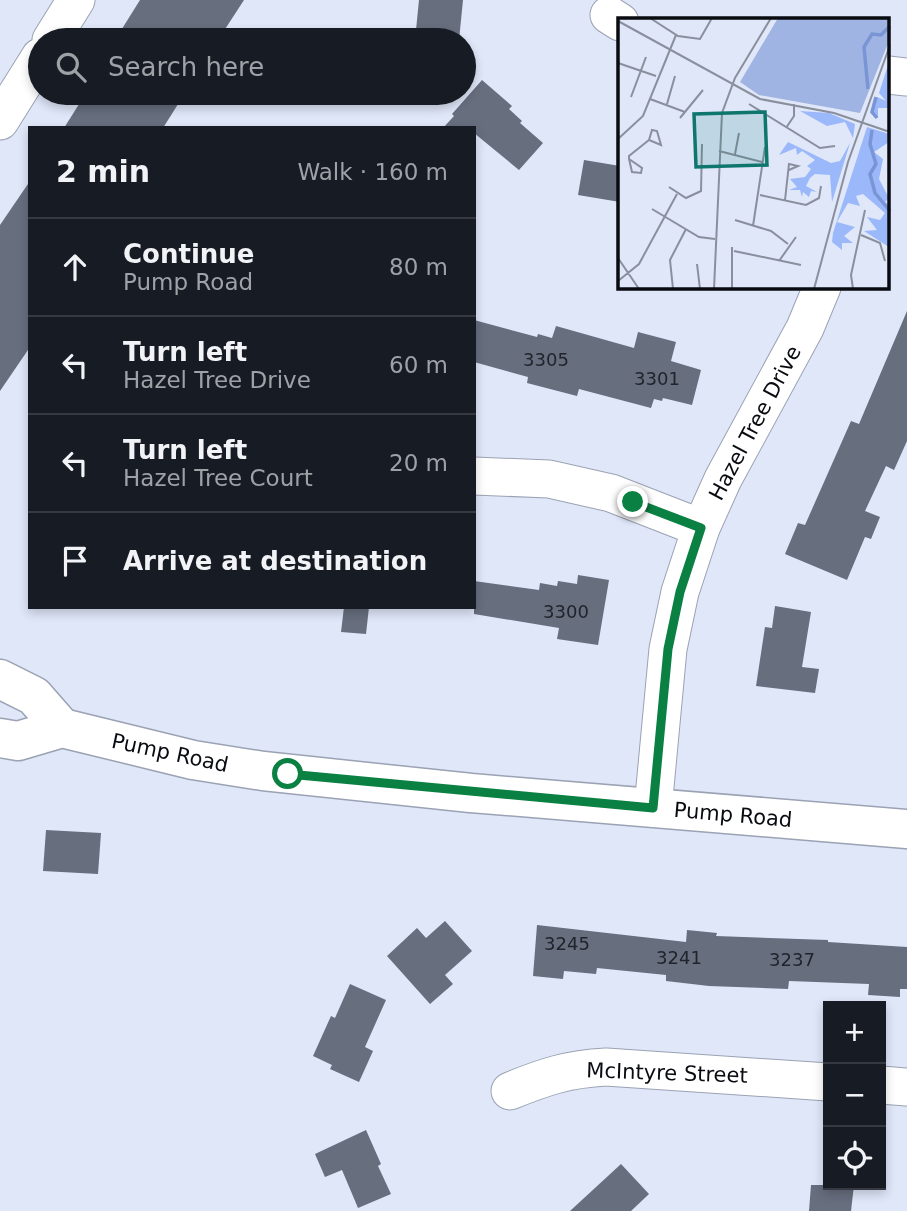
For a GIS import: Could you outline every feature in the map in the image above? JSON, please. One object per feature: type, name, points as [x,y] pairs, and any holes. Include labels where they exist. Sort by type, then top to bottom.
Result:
[{"type":"main road","points":[[0,680],[34,696],[62,728],[18,741],[0,738]]},
{"type":"main road","name":"Pump Road","points":[[62,728],[193,760],[264,771],[457,791],[907,829]]},
{"type":"street","points":[[58,28],[76,0]]},
{"type":"street","points":[[0,121],[28,76]]},
{"type":"street","name":"Hazel Tree Drive","points":[[653,808],[668,649],[680,592],[701,528],[723,480],[805,328],[821,289]]},
{"type":"street","points":[[476,475],[550,479],[611,493],[701,528]]},
{"type":"street","name":"McIntyre Street","points":[[510,1091],[551,1074],[606,1066],[823,1082]]},
{"type":"street","points":[[886,1085],[907,1087]]},
{"type":"building","points":[[140,0],[244,0],[226,28],[122,28]]},
{"type":"building","points":[[419,0],[463,0],[460,28],[416,28]]},
{"type":"building","points":[[482,80],[512,106],[509,109],[522,121],[520,123],[543,143],[519,170],[476,135],[476,126],[445,126],[460,105],[476,105],[476,87]]},
{"type":"building","points":[[78,105],[177,105],[164,126],[65,126]]},
{"type":"building","points":[[584,160],[618,166],[618,202],[578,195]]},
{"type":"building","points":[[28,184],[28,350],[0,391],[0,225]]},
{"type":"building","points":[[907,311],[907,441],[894,470],[886,466],[865,511],[880,517],[871,539],[865,537],[847,580],[785,554],[798,523],[805,525],[851,421],[859,424]]},
{"type":"building","points":[[476,321],[537,337],[538,334],[552,338],[556,326],[634,348],[638,332],[676,342],[671,361],[701,370],[692,405],[663,398],[662,401],[654,399],[651,408],[579,389],[577,396],[527,383],[528,377],[476,363]]},
{"type":"building","points":[[578,575],[609,580],[598,645],[557,639],[559,628],[474,614],[476,581],[539,590],[540,583],[557,586],[558,581],[577,584]]},
{"type":"building","points":[[775,606],[811,612],[802,667],[819,669],[815,693],[756,686],[765,627],[772,628]]},
{"type":"building","points":[[344,609],[369,609],[366,634],[341,632]]},
{"type":"building","points":[[46,830],[101,833],[98,874],[43,871]]},
{"type":"building","points":[[445,921],[472,951],[445,975],[453,984],[430,1004],[387,956],[417,928],[426,938]]},
{"type":"building","points":[[537,925],[686,942],[687,930],[717,933],[716,936],[828,940],[907,947],[907,989],[900,989],[900,997],[868,995],[869,984],[789,981],[788,989],[709,986],[666,981],[666,975],[597,968],[596,974],[564,971],[563,979],[533,976]]},
{"type":"building","points":[[350,984],[386,1000],[365,1047],[373,1051],[359,1082],[330,1069],[332,1065],[313,1056],[331,1016],[335,1018]]},
{"type":"building","points":[[366,1130],[391,1194],[358,1208],[342,1170],[325,1177],[315,1154]]},
{"type":"building","points":[[621,1164],[649,1194],[631,1211],[570,1211]]},
{"type":"building","points":[[811,1185],[823,1185],[823,1190],[853,1190],[851,1211],[809,1211]]},
{"type":"route","points":[[288,774],[653,808],[668,649],[680,592],[701,528],[633,502]]}]
